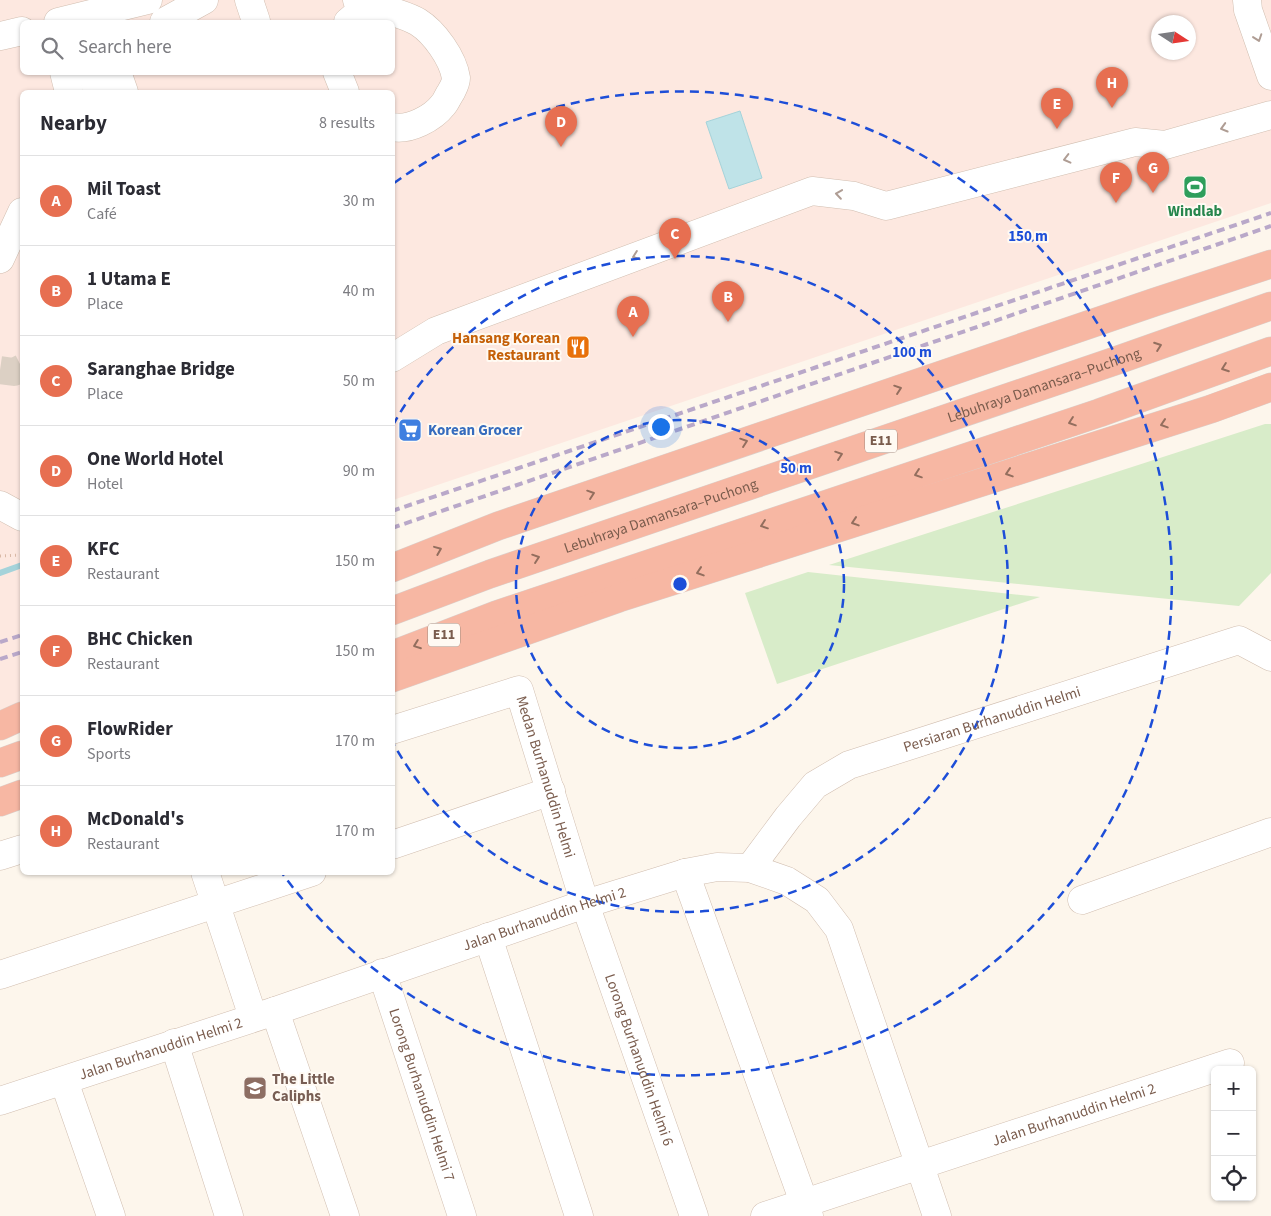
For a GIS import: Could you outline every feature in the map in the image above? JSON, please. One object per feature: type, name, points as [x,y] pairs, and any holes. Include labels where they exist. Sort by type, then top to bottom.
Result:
[{"type":"highway","points":[[395,567],[498,526],[1271,264]]},
{"type":"highway","points":[[1155,302],[1175,304],[1271,275]]},
{"type":"highway","name":"Lebuhraya Damansara–Puchong","points":[[395,610],[490,574],[1271,306]]},
{"type":"highway","name":"E11","points":[[395,654],[496,615],[1099,413],[1271,351]]},
{"type":"highway","points":[[395,677],[619,598],[1211,409],[1271,387]]},
{"type":"highway","points":[[1211,409],[1271,400]]},
{"type":"highway","points":[[0,726],[20,717]]},
{"type":"highway","points":[[0,749],[20,747]]},
{"type":"highway","points":[[0,763],[20,755]]},
{"type":"highway","points":[[0,802],[20,795]]},
{"type":"street","points":[[168,20],[204,0]]},
{"type":"street","points":[[333,20],[338,0]]},
{"type":"street","points":[[350,20],[361,11],[357,0]]},
{"type":"street","points":[[368,0],[371,8],[380,8],[418,22],[442,45],[456,79],[443,105],[428,117],[411,126],[395,128]]},
{"type":"street","points":[[395,137],[416,134],[434,127],[451,111],[463,86],[463,72],[451,45],[427,9],[411,0]]},
{"type":"street","points":[[1247,0],[1248,10],[1271,76]]},
{"type":"street","points":[[75,20],[151,8]]},
{"type":"street","points":[[0,36],[20,31]]},
{"type":"street","points":[[65,75],[68,90]]},
{"type":"street","points":[[92,75],[97,90]]},
{"type":"street","points":[[119,75],[123,90]]},
{"type":"street","points":[[331,75],[335,90]]},
{"type":"street","points":[[339,75],[343,90]]},
{"type":"street","points":[[395,356],[436,331],[812,191],[854,196],[886,206],[1135,142],[1165,146],[1271,115]]},
{"type":"street","points":[[0,259],[20,216]]},
{"type":"street","points":[[0,505],[20,516]]},
{"type":"street","name":"Persiaran Burhanuddin Helmi","points":[[750,868],[788,817],[815,785],[849,765],[1240,640],[1271,657]]},
{"type":"street","name":"Medan Burhanuddin Helmi","points":[[395,729],[519,690],[585,904]]},
{"type":"street","points":[[395,844],[550,791]]},
{"type":"street","points":[[1082,900],[1271,832]]},
{"type":"street","points":[[0,856],[20,850]]},
{"type":"street","name":"Jalan Burhanuddin Helmi 2","points":[[0,1100],[64,1081],[585,904],[685,873],[717,867],[750,868],[787,882],[817,900],[839,928],[936,1216]]},
{"type":"street","points":[[685,873],[807,1210]]},
{"type":"street","points":[[206,875],[216,905],[264,1014],[345,1216]]},
{"type":"street","points":[[0,975],[303,875]]},
{"type":"street","name":"Lorong Burhanuddin Helmi 6","points":[[585,904],[694,1216]]},
{"type":"street","points":[[488,937],[579,1216]]},
{"type":"street","name":"Lorong Burhanuddin Helmi 7","points":[[382,973],[462,1216]]},
{"type":"street","points":[[174,1043],[229,1216]]},
{"type":"street","name":"Jalan Burhanuddin Helmi 2","points":[[919,1164],[1230,1063]]},
{"type":"street","points":[[64,1081],[111,1216]]},
{"type":"street","points":[[766,1216],[807,1210],[919,1164]]},
{"type":"path","points":[[0,556],[20,555]]},
{"type":"shaded area","points":[[0,0],[1271,0],[1271,203],[395,499],[395,90],[20,90],[20,721],[0,728]]},
{"type":"green space","points":[[1265,424],[1271,424],[1271,573],[1239,606],[829,565]]},
{"type":"green space","points":[[808,572],[1040,597],[777,684],[745,593]]},
{"type":"water","points":[[740,111],[762,178],[729,189],[706,122]]},
{"type":"waterway","points":[[0,573],[20,566]]},
{"type":"tunnel","points":[[0,370],[14,372],[20,369]]},
{"type":"railway","points":[[395,510],[1271,213]]},
{"type":"railway","points":[[395,527],[1271,226]]},
{"type":"railway","points":[[0,642],[20,636]]},
{"type":"railway","points":[[0,659],[20,653]]},
{"type":"place","name":"McDonald's","points":[[1112,108]]},
{"type":"place","name":"KFC","points":[[1057,129]]},
{"type":"place","name":"One World Hotel","points":[[561,147]]},
{"type":"place","name":"Windlab","points":[[1195,187]]},
{"type":"place","name":"FlowRider","points":[[1153,193]]},
{"type":"place","name":"BHC Chicken","points":[[1116,203]]},
{"type":"place","name":"Saranghae Bridge","points":[[675,259]]},
{"type":"place","name":"1 Utama E","points":[[728,322]]},
{"type":"place","name":"Mil Toast","points":[[633,337]]},
{"type":"place","name":"Hansang Korean Restaurant","points":[[578,347]]},
{"type":"place","name":"Korean Grocer","points":[[410,430]]},
{"type":"place","name":"The Little Caliphs","points":[[255,1088]]}]
